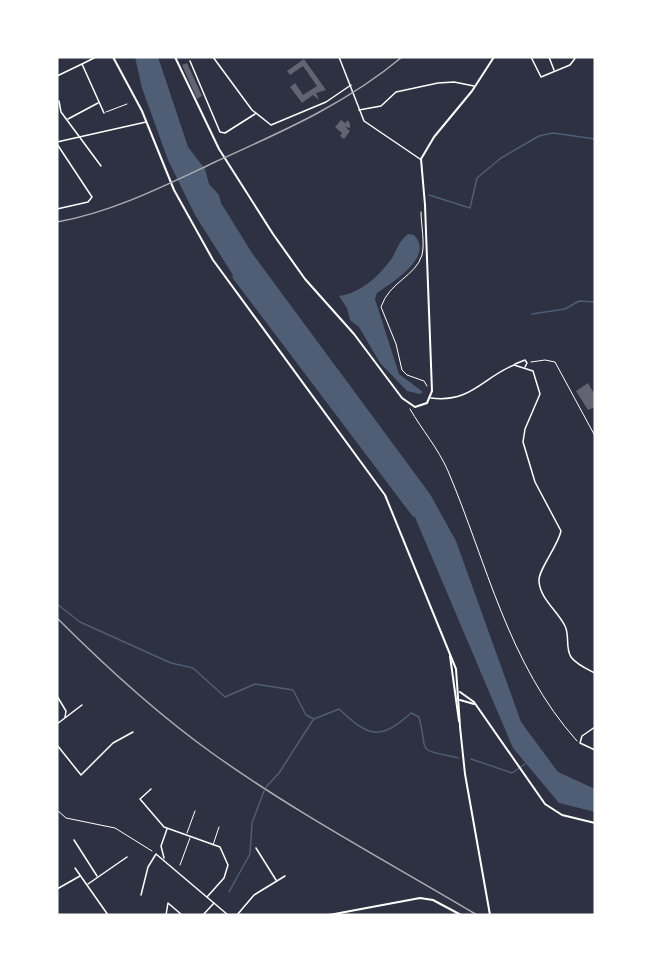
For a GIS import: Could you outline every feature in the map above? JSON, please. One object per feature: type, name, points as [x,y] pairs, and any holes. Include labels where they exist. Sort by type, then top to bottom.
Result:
[{"type":"street","points":[[57,76],[96,57]]},
{"type":"street","points":[[113,57],[147,122],[173,187],[201,239],[227,280],[379,485],[390,506],[456,669],[465,774],[490,915]]},
{"type":"street","points":[[175,57],[219,149],[305,279],[409,404],[422,406],[431,398],[470,393],[498,372],[525,360],[527,363],[524,368]]},
{"type":"street","points":[[213,57],[256,113],[268,124],[275,124],[297,116],[351,85]]},
{"type":"street","points":[[339,57],[359,110],[367,124],[421,159]]},
{"type":"street","points":[[431,398],[425,205],[421,159],[434,137],[475,87],[494,57]]},
{"type":"street","points":[[531,57],[541,76],[570,65],[575,57]]},
{"type":"street","points":[[549,57],[555,71]]},
{"type":"street","points":[[190,61],[220,132],[225,134],[256,113]]},
{"type":"street","points":[[82,64],[104,113]]},
{"type":"street","points":[[359,110],[381,106],[396,92],[438,83],[461,83],[475,87]]},
{"type":"street","points":[[59,102],[61,112],[101,166]]},
{"type":"street","points":[[67,120],[99,103]]},
{"type":"street","points":[[57,209],[88,202],[92,195],[57,143],[79,136],[147,122]]},
{"type":"street","points":[[514,365],[533,371],[540,394],[525,429],[524,442],[528,462],[561,531],[558,543],[541,570],[539,581],[542,593],[565,624],[570,655],[583,667],[595,672]]},
{"type":"street","points":[[450,653],[460,700],[460,726]]},
{"type":"street","points":[[458,693],[467,695],[476,706],[539,798],[553,810],[595,823]]},
{"type":"street","points":[[57,696],[66,711],[65,718]]},
{"type":"street","points":[[460,700],[470,701],[476,706]]},
{"type":"street","points":[[57,724],[81,705]]},
{"type":"street","points":[[595,727],[582,736],[579,743],[595,750]]},
{"type":"street","points":[[57,745],[81,775],[113,743],[133,732]]},
{"type":"street","points":[[151,789],[140,799],[162,826],[220,847],[228,865],[224,878],[207,897]]},
{"type":"street","points":[[164,859],[161,846],[167,828]]},
{"type":"street","points":[[74,840],[98,877]]},
{"type":"street","points":[[256,848],[277,881]]},
{"type":"street","points":[[141,895],[148,867],[156,854],[228,915]]},
{"type":"street","points":[[87,884],[127,857]]},
{"type":"street","points":[[75,867],[108,915]]},
{"type":"street","points":[[57,890],[77,876],[81,876]]},
{"type":"street","points":[[237,915],[255,896],[285,876]]},
{"type":"street","points":[[329,915],[424,898],[461,915]]},
{"type":"street","points":[[166,915],[168,903],[182,915]]},
{"type":"street","points":[[203,915],[214,903]]},
{"type":"lane","points":[[104,113],[126,104]]},
{"type":"lane","points":[[186,835],[195,812]]},
{"type":"lane","points":[[213,845],[219,827]]},
{"type":"lane","points":[[180,865],[190,837]]},
{"type":"path","points":[[421,209],[423,253],[416,267],[386,295],[381,307],[396,344],[402,370],[407,375],[424,381],[432,391]]},
{"type":"path","points":[[527,363],[545,360],[555,362],[595,436]]},
{"type":"path","points":[[409,404],[448,472],[499,612],[522,658],[542,696],[579,743]]},
{"type":"path","points":[[57,810],[66,818],[115,828],[156,854]]},
{"type":"water","points":[[135,57],[158,57],[188,147],[205,169],[209,184],[219,195],[221,203],[252,253],[430,494],[456,541],[521,722],[558,772],[595,789],[595,812],[559,803],[513,748],[414,515],[238,283],[195,215],[168,160],[142,88]]},
{"type":"water","points":[[408,234],[414,235],[419,243],[416,260],[377,293],[375,299],[399,374],[423,392],[420,394],[407,391],[380,363],[359,327],[350,320],[347,308],[339,296],[355,291],[375,277],[392,258],[400,242]]},
{"type":"building","points":[[304,59],[326,90],[316,93],[319,100],[313,95],[302,103],[290,87],[295,83],[303,95],[317,86],[303,66],[290,75],[287,71]]},
{"type":"building","points":[[187,63],[202,96],[197,99],[182,65]]},
{"type":"building","points":[[341,120],[345,123],[348,120],[350,124],[350,128],[345,127],[350,131],[344,139],[340,136],[342,133],[335,127]]},
{"type":"building","points":[[588,383],[595,395],[595,407],[588,410],[576,391]]},
{"type":"waterway","points":[[429,195],[470,208],[477,178],[501,158],[539,136],[553,133],[595,139]]},
{"type":"waterway","points":[[235,277],[414,514]]},
{"type":"waterway","points":[[532,314],[565,309],[579,301],[595,302]]},
{"type":"waterway","points":[[57,604],[80,622],[171,663],[193,668],[225,697],[255,684],[293,690],[306,715],[314,719],[339,709],[358,725],[374,732],[382,732],[390,728],[411,713],[419,717],[424,744],[429,751],[458,758]]},
{"type":"waterway","points":[[266,787],[279,773],[313,720]]},
{"type":"waterway","points":[[471,759],[512,773],[525,764]]},
{"type":"waterway","points":[[229,892],[250,854],[252,823],[264,791]]},
{"type":"railway","points":[[57,222],[98,212],[138,197],[288,128],[336,103],[381,74],[402,57]]},
{"type":"railway","points":[[57,618],[132,689],[212,753],[309,817],[477,915]]}]
